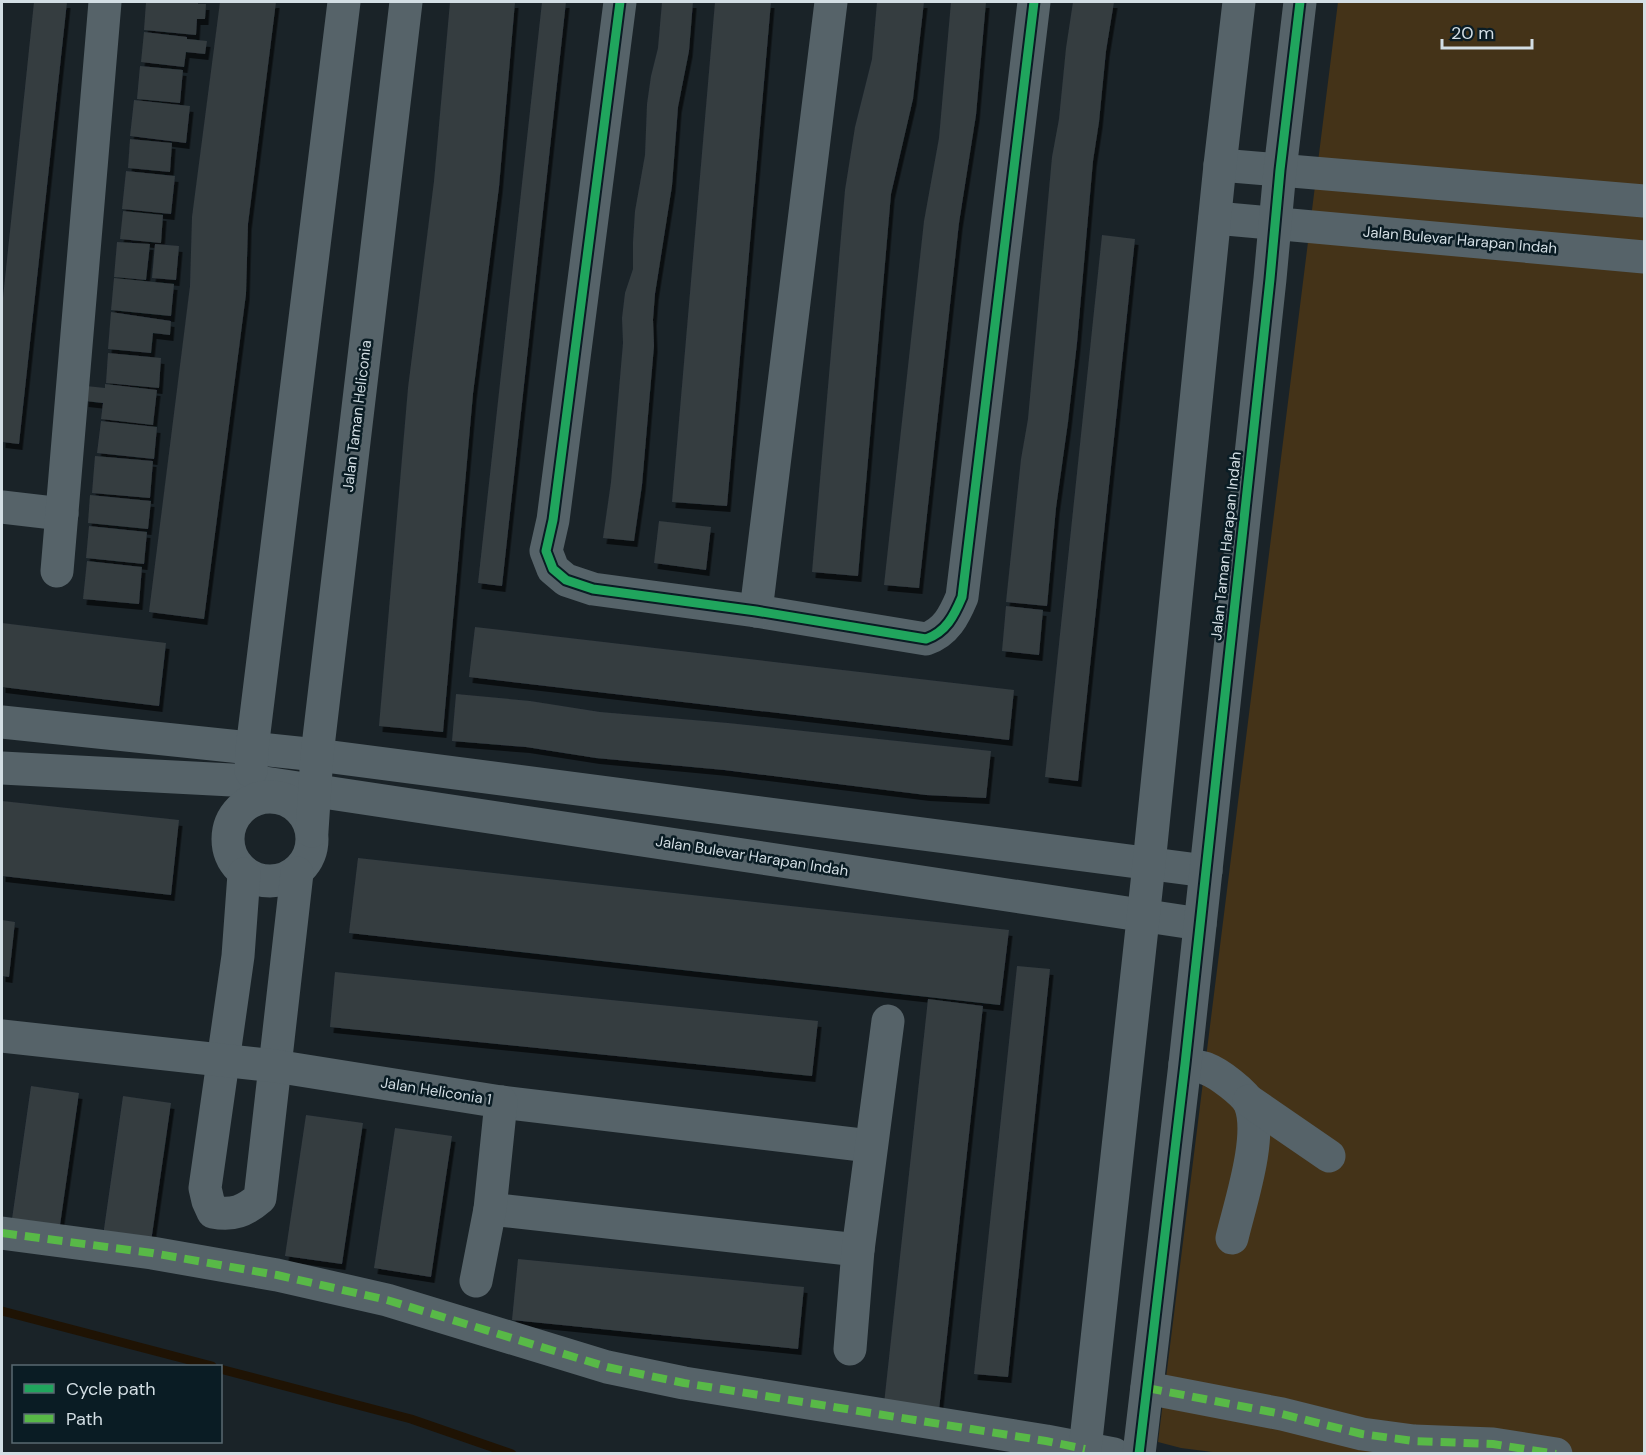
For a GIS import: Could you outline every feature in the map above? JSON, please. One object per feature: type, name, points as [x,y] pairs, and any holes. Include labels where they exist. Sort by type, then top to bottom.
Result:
[{"type":"street","points":[[57,571],[105,2]]},
{"type":"street","points":[[297,873],[284,880],[270,882],[256,880],[244,874],[231,857],[227,837],[250,777],[344,2]]},
{"type":"street","name":"Jalan Taman Heliconia","points":[[297,873],[307,861],[312,847],[317,755],[406,2]]},
{"type":"street","points":[[620,2],[553,520],[546,551],[553,569],[566,580],[593,589],[756,611],[926,639],[937,635],[954,616],[962,597],[1034,2]]},
{"type":"street","points":[[756,611],[831,2]]},
{"type":"street","points":[[2,1233],[152,1253],[277,1275],[387,1300],[608,1367],[684,1383],[1099,1451],[1143,916],[1220,165],[1239,2]]},
{"type":"street","points":[[1280,170],[1300,2]]},
{"type":"street","points":[[1220,165],[1644,201]]},
{"type":"street","name":"Jalan Taman Harapan Indah","points":[[1206,871],[1280,170]]},
{"type":"street","name":"Jalan Bulevar Harapan Indah","points":[[1215,218],[1644,257]]},
{"type":"street","points":[[2,507],[62,514]]},
{"type":"street","points":[[2,722],[250,777],[263,796],[279,797],[295,803],[306,815],[312,831]]},
{"type":"street","points":[[2,768],[250,777],[317,755],[1206,871],[1139,1454]]},
{"type":"street","name":"Jalan Bulevar Harapan Indah","points":[[250,777],[314,790],[1200,924]]},
{"type":"street","points":[[244,874],[238,957],[205,1188],[213,1212],[227,1215],[240,1212],[260,1198],[297,873]]},
{"type":"street","points":[[235,970],[284,976]]},
{"type":"street","points":[[850,1349],[870,1146],[888,1021]]},
{"type":"street","name":"Jalan Heliconia 1","points":[[2,1036],[275,1066],[501,1102],[870,1146]]},
{"type":"street","points":[[1185,1064],[1208,1069],[1231,1084],[1249,1101],[1329,1156]]},
{"type":"street","points":[[1232,1238],[1254,1142],[1254,1122],[1249,1101]]},
{"type":"street","points":[[476,1281],[490,1209],[501,1102]]},
{"type":"street","points":[[490,1209],[858,1250]]},
{"type":"street","points":[[1147,1388],[1282,1414],[1362,1434],[1414,1441],[1493,1444],[1556,1454]]},
{"type":"shaded area","points":[[1338,2],[1644,2],[1644,1453],[1228,1454],[1181,1448],[1158,1442]]},
{"type":"building","points":[[34,2],[67,2],[19,444],[2,442],[2,307]]},
{"type":"building","points":[[146,2],[206,4],[205,19],[197,19],[196,35],[144,30]]},
{"type":"building","points":[[220,2],[276,2],[248,224],[246,294],[204,619],[149,612],[190,286],[192,217]]},
{"type":"building","points":[[450,2],[515,2],[499,187],[473,394],[443,732],[379,726],[408,388],[434,181]]},
{"type":"building","points":[[542,2],[566,2],[502,586],[478,583]]},
{"type":"building","points":[[662,2],[693,2],[689,51],[678,107],[672,186],[655,294],[654,346],[642,485],[634,541],[603,538],[611,482],[623,343],[622,318],[625,293],[633,269],[635,211],[645,155],[647,104],[658,48]]},
{"type":"building","points":[[715,2],[771,2],[727,506],[672,502]]},
{"type":"building","points":[[877,2],[924,2],[913,99],[891,194],[858,576],[812,572],[845,190],[855,127],[872,59]]},
{"type":"building","points":[[951,2],[986,2],[976,115],[959,223],[919,588],[884,585],[924,221],[939,138]]},
{"type":"building","points":[[1073,2],[1114,2],[1093,161],[1077,343],[1056,508],[1047,606],[1006,602],[1021,459],[1028,419],[1052,157],[1059,119]]},
{"type":"building","points":[[144,32],[207,41],[205,54],[186,52],[184,67],[141,62]]},
{"type":"building","points":[[140,66],[183,70],[180,103],[137,99]]},
{"type":"building","points":[[134,100],[190,106],[186,143],[130,136]]},
{"type":"building","points":[[130,139],[172,143],[170,172],[128,168]]},
{"type":"building","points":[[126,171],[175,176],[171,214],[122,209]]},
{"type":"building","points":[[123,211],[163,215],[161,243],[120,239]]},
{"type":"building","points":[[1102,235],[1135,239],[1078,781],[1045,777]]},
{"type":"building","points":[[117,242],[150,244],[146,280],[114,277]]},
{"type":"building","points":[[155,244],[179,246],[176,280],[152,278]]},
{"type":"building","points":[[114,278],[174,284],[171,316],[111,310]]},
{"type":"building","points":[[111,312],[171,321],[170,335],[153,333],[151,353],[108,349]]},
{"type":"building","points":[[108,353],[161,358],[159,388],[106,383]]},
{"type":"building","points":[[105,384],[157,390],[153,425],[101,419],[103,403],[85,401],[86,386],[105,388]]},
{"type":"building","points":[[101,421],[157,427],[154,459],[97,453]]},
{"type":"building","points":[[95,456],[153,461],[150,498],[92,493]]},
{"type":"building","points":[[90,495],[151,501],[148,529],[88,523]]},
{"type":"building","points":[[659,521],[711,527],[706,570],[654,563]]},
{"type":"building","points":[[89,526],[147,532],[144,564],[86,558]]},
{"type":"building","points":[[87,561],[142,567],[139,604],[83,599]]},
{"type":"building","points":[[1006,606],[1043,610],[1039,655],[1002,651]]},
{"type":"building","points":[[2,623],[166,643],[159,706],[2,687]]},
{"type":"building","points":[[475,627],[1014,690],[1009,740],[469,677]]},
{"type":"building","points":[[456,694],[530,701],[600,712],[991,751],[986,798],[926,795],[724,770],[596,758],[526,747],[452,741]]},
{"type":"building","points":[[2,801],[179,820],[171,895],[2,876]]},
{"type":"building","points":[[358,858],[1009,930],[1000,1005],[349,933]]},
{"type":"building","points":[[2,920],[15,922],[9,977],[2,976]]},
{"type":"building","points":[[1017,966],[1050,969],[1008,1377],[974,1374]]},
{"type":"building","points":[[335,972],[818,1021],[812,1076],[330,1027]]},
{"type":"building","points":[[928,999],[983,1006],[939,1410],[884,1404]]},
{"type":"building","points":[[31,1086],[79,1093],[59,1232],[11,1226]]},
{"type":"building","points":[[123,1096],[171,1103],[151,1242],[103,1236]]},
{"type":"building","points":[[306,1115],[363,1123],[342,1264],[285,1256]]},
{"type":"building","points":[[395,1128],[452,1136],[431,1277],[374,1268]]},
{"type":"building","points":[[518,1259],[804,1287],[798,1349],[512,1320]]},
{"type":"waterway","points":[[2,1311],[208,1365]]},
{"type":"waterway","points":[[222,1370],[411,1419],[512,1454]]},
{"type":"marked path","points":[[2,1233],[152,1253],[277,1275],[387,1300],[607,1367],[684,1383],[1085,1449]]},
{"type":"marked path","points":[[1147,1388],[1282,1414],[1362,1434],[1414,1441],[1493,1444],[1556,1454]]},
{"type":"cycle path","points":[[620,2],[553,520],[546,551],[553,569],[566,580],[593,589],[756,611],[926,639],[944,628],[956,611],[962,597],[1034,2]]},
{"type":"cycle path","points":[[1139,1454],[1185,1064],[1300,2]]}]
